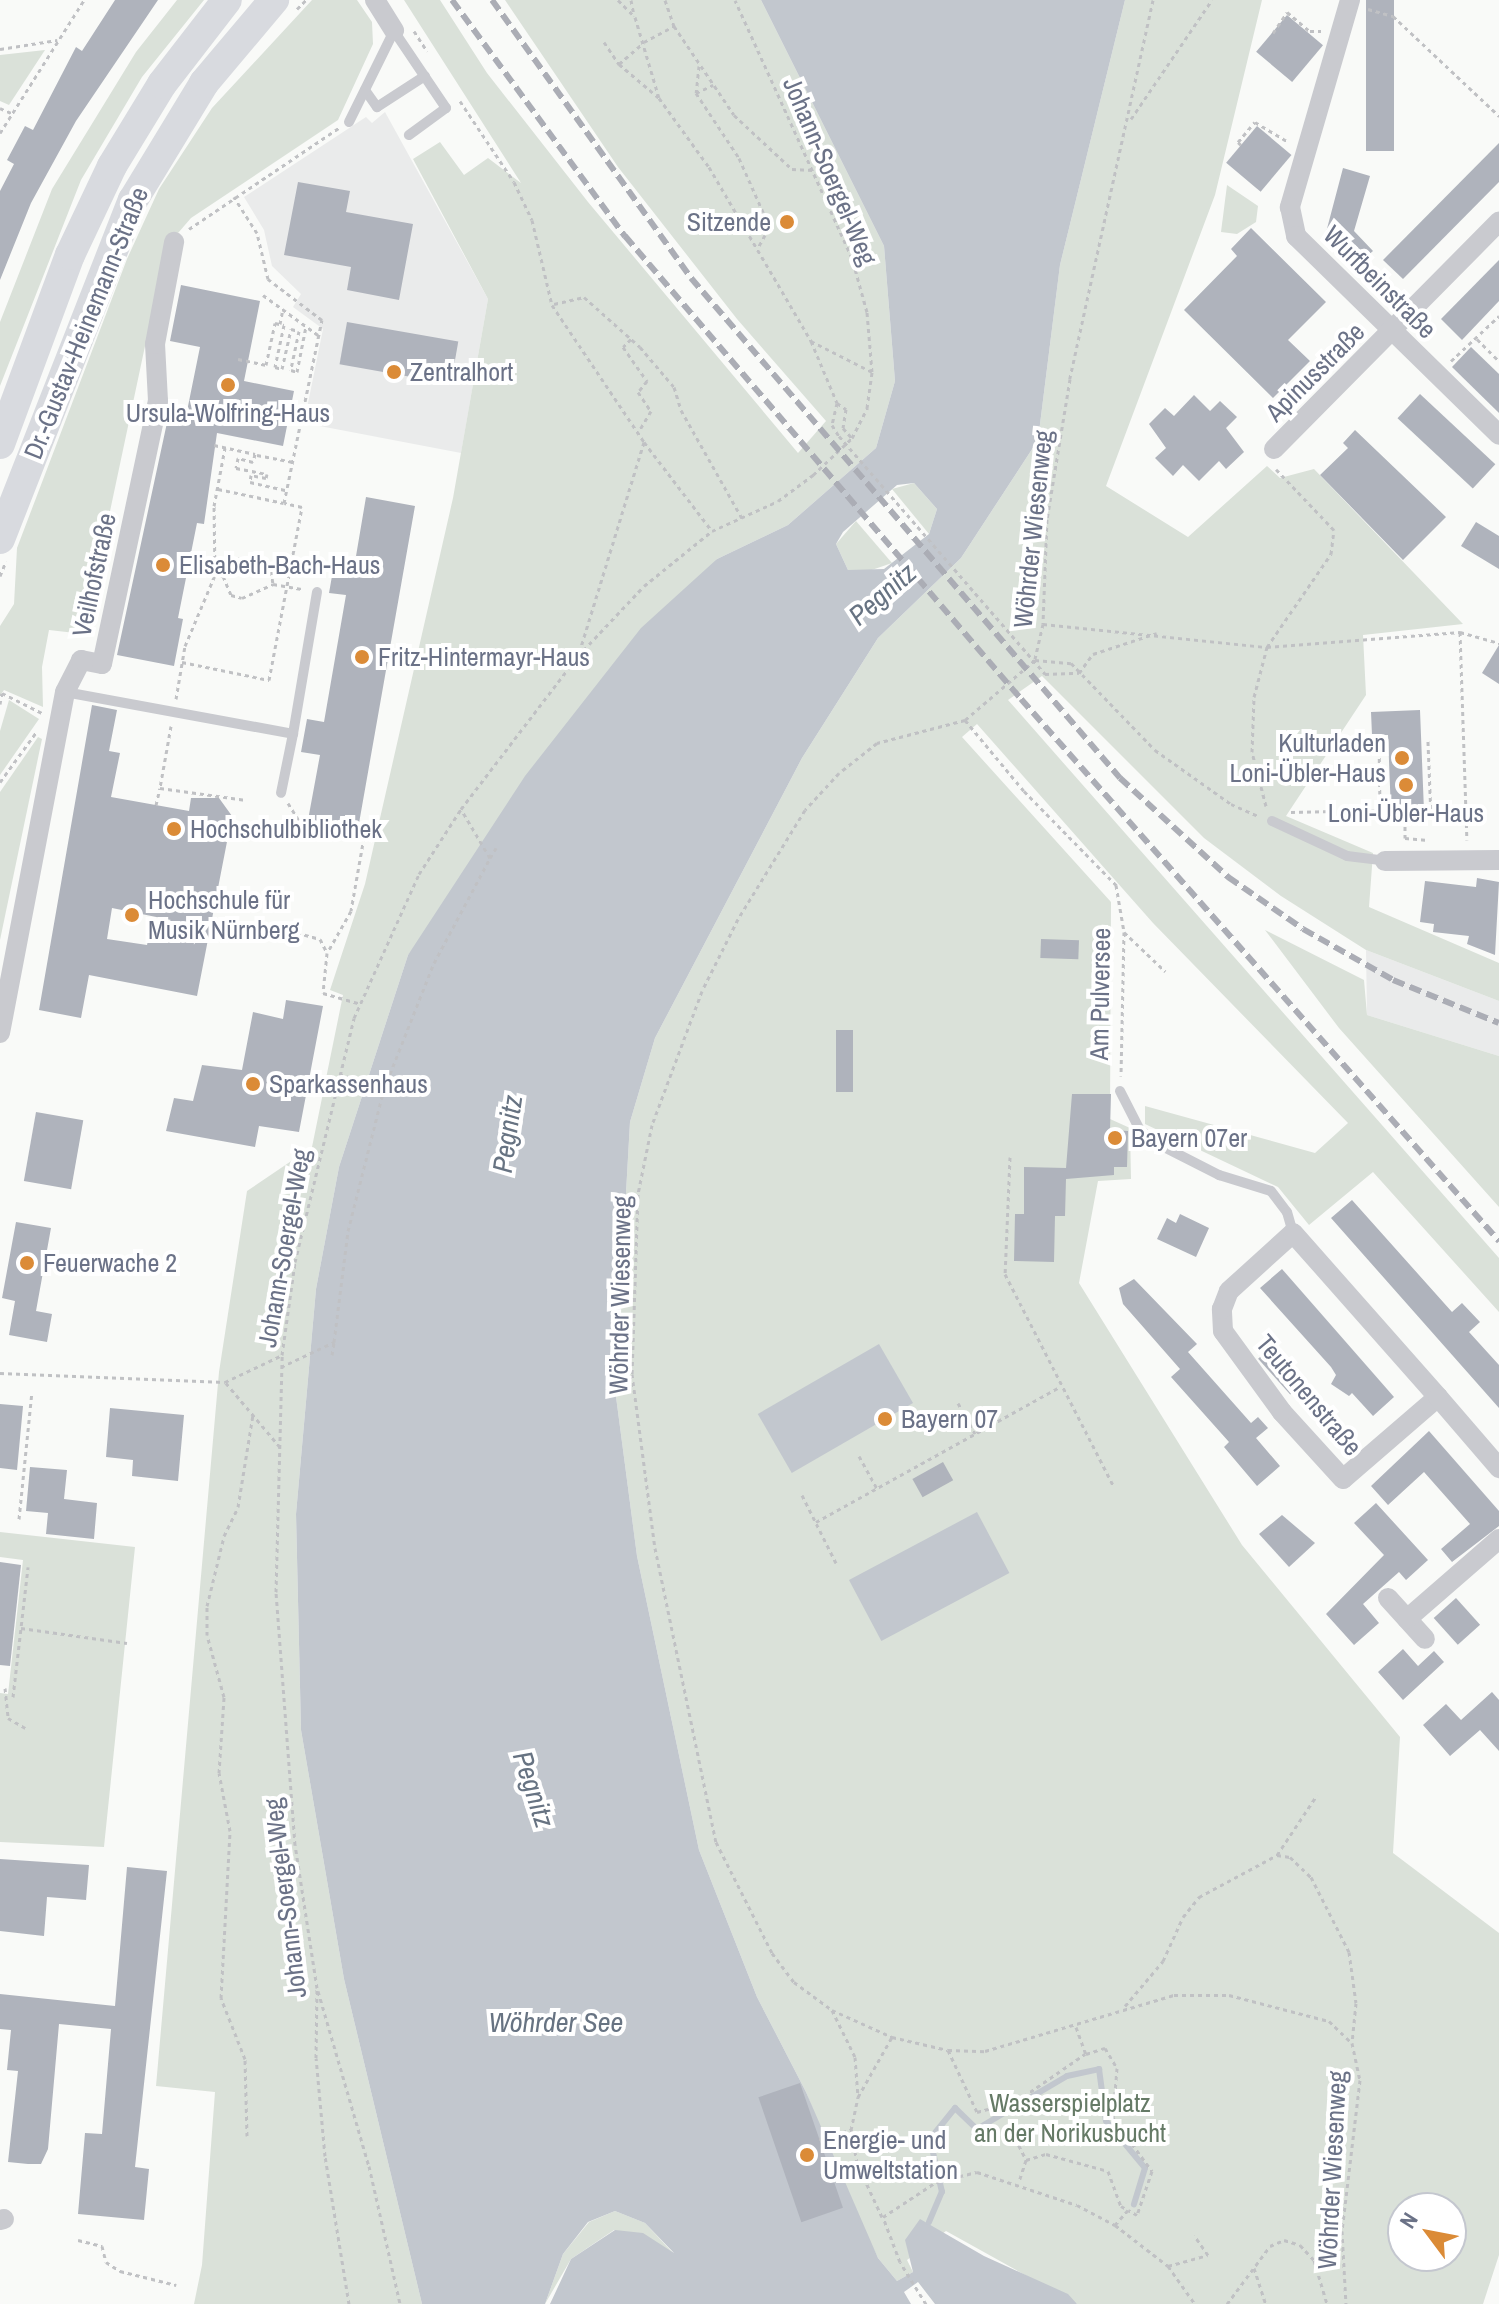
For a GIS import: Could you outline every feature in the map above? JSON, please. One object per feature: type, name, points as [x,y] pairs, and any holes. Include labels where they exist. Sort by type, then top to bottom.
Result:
[{"type":"main road","name":"Dr.-Gustav-Heinemann-Straße","points":[[0,444],[70,255],[112,166],[162,84],[227,0]]},
{"type":"main road","name":"Dr.-Gustav-Heinemann-Straße","points":[[0,539],[96,284],[133,200],[204,83],[274,0]]},
{"type":"street","points":[[375,0],[394,31]]},
{"type":"street","name":"Wurfbeinstraße","points":[[1349,2],[1290,207],[1296,236],[1499,435]]},
{"type":"street","name":"Apinusstraße","points":[[1274,449],[1499,222]]},
{"type":"street","name":"Veilhofstraße","points":[[0,1033],[51,715],[81,660],[102,664],[158,401],[155,344],[174,242]]},
{"type":"street","points":[[1385,861],[1499,860]]},
{"type":"street","points":[[1293,1233],[1499,1468]]},
{"type":"street","name":"Teutonenstraße","points":[[1293,1233],[1229,1291],[1222,1309],[1223,1331],[1282,1412],[1343,1479],[1438,1397]]},
{"type":"street","points":[[1407,1619],[1499,1539]]},
{"type":"street","points":[[1388,1598],[1425,1639]]},
{"type":"lane","points":[[349,122],[394,31],[446,108],[409,135]]},
{"type":"lane","points":[[365,90],[377,107],[425,76]]},
{"type":"lane","points":[[281,793],[317,592]]},
{"type":"lane","points":[[65,692],[293,734]]},
{"type":"lane","points":[[1272,821],[1347,856],[1385,861]]},
{"type":"lane","name":"Am Pulversee","points":[[1120,1091],[1140,1130],[1164,1147],[1219,1175],[1271,1191],[1287,1212],[1293,1233]]},
{"type":"path","points":[[0,133],[84,0]]},
{"type":"path","points":[[618,0],[635,17]]},
{"type":"path","points":[[631,0],[659,98]]},
{"type":"path","points":[[665,0],[674,26],[734,115],[792,169],[813,170]]},
{"type":"path","name":"Johann-Soergel-Weg","points":[[349,2304],[325,2156],[316,2058],[317,1988],[295,1845],[276,1592],[281,1367],[305,1202],[359,1003],[419,874],[461,809],[578,656],[644,586],[712,531],[743,520],[778,501],[852,438],[867,408],[872,372],[867,312],[852,258],[735,0]]},
{"type":"path","name":"Wöhrder Wiesenweg","points":[[1153,0],[1129,122],[1070,379],[1047,519],[1043,624],[1035,660],[965,720],[877,743],[839,773],[805,810],[738,919],[702,991],[652,1125],[638,1194],[632,1374],[655,1548],[716,1842],[772,1953],[794,1982],[832,2010],[892,2037],[948,2050],[985,2051],[1076,2026],[1125,2006],[1174,1995],[1229,1995],[1329,2021],[1352,2043],[1360,2080],[1342,2231],[1346,2304]]},
{"type":"path","points":[[1129,122],[1212,0]]},
{"type":"path","points":[[1349,2],[1393,16],[1499,116]]},
{"type":"path","points":[[1273,33],[1287,12],[1310,31],[1341,31]]},
{"type":"path","points":[[619,64],[644,42],[674,26]]},
{"type":"path","points":[[394,31],[414,31],[430,56]]},
{"type":"path","points":[[0,49],[57,40]]},
{"type":"path","points":[[604,42],[619,64],[659,98],[759,247],[811,341],[837,403],[846,409],[843,428],[852,438]]},
{"type":"path","points":[[699,66],[696,93],[754,185],[765,235],[759,247]]},
{"type":"path","points":[[696,93],[713,85]]},
{"type":"path","points":[[455,94],[514,182],[532,220],[552,305],[644,442],[712,531]]},
{"type":"path","points":[[0,108],[11,113]]},
{"type":"path","points":[[174,242],[234,197],[349,122]]},
{"type":"path","points":[[1241,145],[1238,142],[1255,122],[1279,141],[1308,145]]},
{"type":"path","points":[[234,197],[257,233],[268,279],[322,320],[284,503]]},
{"type":"path","points":[[263,295],[319,335]]},
{"type":"path","points":[[552,305],[584,297],[631,339],[674,387],[681,410],[743,520]]},
{"type":"path","points":[[280,324],[283,309]]},
{"type":"path","points":[[1437,375],[1499,316]]},
{"type":"path","points":[[266,365],[275,323],[280,324],[284,325],[275,367]]},
{"type":"path","points":[[297,372],[306,326]]},
{"type":"path","points":[[282,369],[291,329],[299,331],[291,370]]},
{"type":"path","points":[[631,339],[623,347],[647,381],[638,392],[651,411],[638,433]]},
{"type":"path","points":[[1477,339],[1499,361]]},
{"type":"path","points":[[811,341],[872,372]]},
{"type":"path","points":[[238,359],[311,374]]},
{"type":"path","points":[[837,403],[832,425],[839,436],[1045,674],[1079,673]]},
{"type":"path","points":[[578,656],[644,442]]},
{"type":"path","points":[[214,445],[293,462]]},
{"type":"path","points":[[156,805],[182,662],[215,575],[217,489],[225,448]]},
{"type":"path","points":[[1272,821],[1252,752],[1254,697],[1267,647],[1331,554],[1334,530],[1275,468],[1274,449]]},
{"type":"path","points":[[247,495],[251,475],[267,474],[236,468],[238,458],[253,462],[255,454]]},
{"type":"path","points":[[250,482],[286,490]]},
{"type":"path","points":[[182,662],[269,680],[302,507],[217,489]]},
{"type":"path","points":[[223,576],[240,558],[262,557],[270,563],[273,584]]},
{"type":"path","points":[[188,570],[223,576]]},
{"type":"path","points":[[223,576],[231,595],[242,598],[273,584],[317,592]]},
{"type":"path","points":[[1043,624],[1157,633],[1267,647],[1460,632],[1499,643]]},
{"type":"path","points":[[1460,632],[1468,859]]},
{"type":"path","points":[[1079,673],[1093,654],[1157,633]]},
{"type":"path","points":[[1035,660],[1071,663],[1155,750],[1231,804],[1272,821],[1294,811],[1380,810]]},
{"type":"path","points":[[0,704],[2,693],[51,715],[0,782]]},
{"type":"path","name":"Am Pulversee","points":[[965,720],[1024,791],[1116,885],[1124,932],[1120,1091]]},
{"type":"path","points":[[1379,739],[1381,817],[1431,817],[1428,741]]},
{"type":"path","points":[[160,788],[246,800]]},
{"type":"path","points":[[281,793],[302,825],[364,837],[351,911],[327,953],[323,993],[359,1003]]},
{"type":"path","points":[[461,809],[490,858]]},
{"type":"path","points":[[1405,817],[1405,838],[1428,839]]},
{"type":"path","points":[[332,1355],[348,1231],[384,1089],[434,963],[496,848]]},
{"type":"path","points":[[224,927],[263,935],[266,924],[290,929],[320,939],[327,953]]},
{"type":"path","points":[[1124,932],[1165,971]]},
{"type":"path","points":[[339,1074],[384,1089]]},
{"type":"path","points":[[1010,1157],[1005,1274],[1060,1387],[1114,1487]]},
{"type":"path","points":[[281,1367],[334,1342]]},
{"type":"path","points":[[0,1373],[225,1382],[282,1355]]},
{"type":"path","points":[[225,1382],[280,1447]]},
{"type":"path","points":[[816,1522],[1060,1387]]},
{"type":"path","points":[[19,1519],[32,1392]]},
{"type":"path","points":[[958,1403],[975,1434]]},
{"type":"path","points":[[247,2136],[245,2059],[221,1998],[230,1831],[219,1773],[224,1697],[207,1635],[207,1606],[224,1536],[238,1507],[253,1414]]},
{"type":"path","points":[[859,1456],[877,1488]]},
{"type":"path","points":[[802,1495],[836,1563]]},
{"type":"path","points":[[13,1697],[28,1567]]},
{"type":"path","points":[[21,1628],[127,1643]]},
{"type":"path","points":[[5,1688],[5,1713],[25,1728]]},
{"type":"path","points":[[1125,2006],[1163,1961],[1183,1917],[1199,1897],[1277,1855],[1317,1795]]},
{"type":"path","points":[[1277,1855],[1290,1857],[1311,1877],[1349,1952],[1356,2003],[1352,2043]]},
{"type":"path","points":[[317,1988],[369,2166],[400,2304]]},
{"type":"path","points":[[832,2010],[855,2057],[858,2097],[851,2130],[857,2163],[907,2275],[926,2304]]},
{"type":"path","points":[[1076,2026],[1086,2054]]},
{"type":"path","points":[[858,2097],[892,2037]]},
{"type":"path","points":[[948,2050],[977,2112],[1017,2101],[1086,2054],[1105,2048],[1117,2068],[1113,2118],[1152,2171],[1137,2215],[1121,2206],[1108,2171],[1046,2154],[1026,2160]]},
{"type":"path","points":[[819,2139],[851,2130]]},
{"type":"path","points":[[1015,2138],[1026,2160],[1019,2184]]},
{"type":"path","points":[[883,2217],[936,2182],[977,2172],[1019,2184],[1115,2225],[1168,2266],[1195,2304]]},
{"type":"path","points":[[1115,2225],[1128,2210]]},
{"type":"path","points":[[1168,2266],[1208,2255],[1194,2235]]},
{"type":"path","points":[[78,2240],[102,2246],[106,2262],[120,2271],[176,2285]]},
{"type":"path","points":[[1227,2304],[1270,2246],[1284,2240],[1300,2245],[1314,2260],[1327,2304]]},
{"type":"path","points":[[1254,2268],[1266,2304]]},
{"type":"shaded area","points":[[385,112],[488,299],[461,453],[304,423],[323,329],[293,307],[301,294],[272,266],[264,230],[244,197],[366,117],[372,123]]},
{"type":"shaded area","points":[[1366,950],[1499,1001],[1499,1056],[1367,1015]]},
{"type":"green space","points":[[177,0],[204,0],[142,77],[81,180],[0,386],[0,322],[52,189],[136,52]]},
{"type":"green space","points":[[312,0],[357,0],[372,22],[373,44],[338,120],[191,218],[166,247],[84,634],[49,630],[42,667],[43,707],[4,690],[0,696],[0,626],[14,604],[17,548],[127,259],[159,189],[212,108]]},
{"type":"green space","points":[[404,0],[440,0],[487,73],[588,202],[798,453],[826,421],[737,319],[618,167],[505,0],[761,0],[884,246],[895,381],[876,448],[788,525],[717,559],[408,955],[339,1167],[316,1289],[296,1514],[301,1730],[344,1979],[422,2304],[194,2304],[202,2265],[215,2092],[156,2086],[219,1372],[247,1191],[312,1147],[343,995],[330,990],[365,884],[453,498],[488,299],[413,159],[440,142],[464,175],[488,158],[521,183]]},
{"type":"green space","name":"Wasserspielplatz an der Norikusbucht","points":[[1125,0],[1262,0],[1215,195],[1106,486],[1188,537],[1267,466],[1280,478],[1314,469],[1463,624],[1363,635],[1366,695],[1286,816],[1373,853],[1369,907],[1499,963],[1499,1001],[1366,950],[1281,896],[1204,838],[1042,676],[1008,700],[1499,1258],[1499,1312],[1373,1172],[1309,1225],[1278,1187],[1145,1124],[1145,1106],[1315,1153],[1348,1123],[1153,923],[977,724],[962,737],[1111,902],[1110,1119],[1130,1128],[1131,1179],[1098,1181],[1079,1283],[1242,1545],[1400,1737],[1393,1853],[1499,1933],[1499,2255],[1483,2304],[1077,2304],[946,2231],[907,2260],[913,2272],[897,2281],[878,2258],[847,2195],[806,2092],[757,1997],[699,1850],[637,1556],[615,1389],[630,1122],[655,1038],[802,758],[878,638],[961,558],[1038,440],[1060,265]]},
{"type":"green space","points":[[45,50],[9,105],[0,101],[0,55]]},
{"type":"green space","points":[[1227,185],[1258,206],[1256,222],[1237,234],[1221,232]]},
{"type":"green space","points":[[914,483],[937,509],[929,534],[892,489]]},
{"type":"green space","points":[[856,521],[892,563],[863,573],[848,570],[836,544]]},
{"type":"green space","points":[[9,700],[39,719],[0,775],[0,731]]},
{"type":"green space","points":[[38,737],[42,739],[0,940],[0,792]]},
{"type":"green space","points":[[1265,930],[1364,980],[1367,1015],[1499,1056],[1499,1207],[1339,1028]]},
{"type":"green space","points":[[0,1532],[135,1547],[104,1847],[0,1842],[0,1693],[8,1694],[23,1560],[0,1557]]},
{"type":"green space","points":[[615,2211],[645,2223],[674,2254],[614,2230],[571,2259],[545,2304],[563,2254],[589,2222]]},
{"type":"water","name":"Wöhrder See","points":[[761,0],[1125,0],[1060,265],[1038,440],[961,558],[878,638],[802,758],[655,1038],[630,1122],[615,1389],[637,1556],[699,1850],[757,1997],[806,2092],[878,2258],[897,2281],[913,2272],[905,2240],[920,2219],[984,2256],[1068,2294],[1077,2304],[935,2304],[918,2282],[904,2292],[911,2304],[550,2304],[571,2259],[615,2230],[643,2233],[674,2253],[645,2223],[615,2211],[588,2222],[563,2254],[545,2304],[422,2304],[344,1979],[301,1730],[296,1514],[316,1289],[339,1167],[408,955],[525,776],[641,628],[717,559],[788,525],[876,448],[895,381],[884,246]],"holes":[[[914,483],[937,509],[929,534],[884,569],[848,570],[836,544],[843,532],[897,485]]]},
{"type":"water","points":[[879,1344],[913,1403],[792,1473],[758,1414]]},
{"type":"water","points":[[977,1512],[1009,1573],[881,1641],[849,1580]]},
{"type":"building","points":[[115,0],[158,0],[76,121],[31,203],[0,280],[0,191],[14,164],[7,160],[25,126],[33,130],[76,47],[82,51]]},
{"type":"building","points":[[1366,0],[1394,0],[1394,151],[1366,151]]},
{"type":"building","points":[[1287,15],[1323,45],[1292,82],[1256,52]]},
{"type":"building","points":[[1257,126],[1291,155],[1261,192],[1226,163]]},
{"type":"building","points":[[1499,143],[1499,182],[1403,279],[1383,260]]},
{"type":"building","points":[[1343,168],[1370,176],[1354,231],[1373,251],[1352,269],[1324,240]]},
{"type":"building","points":[[298,182],[350,191],[346,212],[413,224],[399,300],[347,290],[351,267],[284,255]]},
{"type":"building","points":[[1251,228],[1326,302],[1288,340],[1310,361],[1273,398],[1184,310],[1237,256],[1231,249]]},
{"type":"building","points":[[1499,260],[1499,301],[1462,340],[1441,319]]},
{"type":"building","points":[[181,285],[260,301],[244,381],[294,391],[283,446],[217,433],[204,524],[197,523],[178,618],[183,619],[174,666],[117,655],[168,418],[185,421],[200,347],[170,341]]},
{"type":"building","points":[[347,322],[458,342],[451,384],[340,364]]},
{"type":"building","points":[[1471,347],[1499,374],[1499,413],[1452,367]]},
{"type":"building","points":[[1420,394],[1495,464],[1473,488],[1397,418]]},
{"type":"building","points":[[1194,395],[1210,411],[1220,401],[1237,417],[1226,428],[1244,452],[1226,469],[1219,461],[1199,481],[1183,465],[1173,476],[1155,458],[1166,448],[1149,424],[1165,408],[1174,416]]},
{"type":"building","points":[[1355,430],[1446,517],[1403,560],[1320,475],[1348,448],[1343,443]]},
{"type":"building","name":"Fritz-Hintermayr-Haus","points":[[366,497],[415,506],[358,829],[308,820],[320,755],[301,752],[307,719],[324,722],[346,595],[329,593],[335,559],[355,562]]},
{"type":"building","points":[[1476,522],[1499,536],[1499,569],[1461,546]]},
{"type":"building","points":[[1499,645],[1499,684],[1482,673]]},
{"type":"building","name":"Hochschule für Musik Nürnberg","points":[[92,705],[117,710],[109,751],[120,753],[111,797],[189,811],[191,798],[219,798],[232,816],[197,996],[89,975],[81,1018],[39,1010]],"holes":[[[112,908],[171,920],[149,936],[147,945],[107,939]]]},
{"type":"building","name":"Loni-Übler-Haus","points":[[1420,710],[1424,811],[1391,813],[1388,735],[1372,735],[1371,712]]},
{"type":"building","points":[[1477,878],[1499,882],[1495,955],[1467,944],[1469,936],[1433,932],[1434,924],[1420,922],[1425,881],[1476,887]]},
{"type":"building","points":[[1041,939],[1079,940],[1078,959],[1040,958]]},
{"type":"building","name":"Sparkassenhaus","points":[[286,1000],[323,1006],[299,1132],[259,1126],[255,1147],[166,1131],[174,1098],[193,1101],[202,1065],[242,1070],[253,1012],[283,1019]]},
{"type":"building","points":[[836,1030],[853,1030],[853,1092],[836,1092]]},
{"type":"building","points":[[1072,1094],[1111,1094],[1110,1130],[1128,1131],[1127,1167],[1114,1167],[1114,1175],[1066,1179],[1065,1216],[1055,1216],[1054,1262],[1014,1261],[1015,1214],[1024,1214],[1024,1167],[1066,1168]]},
{"type":"building","points":[[36,1112],[83,1120],[71,1189],[24,1181]]},
{"type":"building","points":[[1352,1200],[1452,1312],[1462,1303],[1480,1322],[1469,1332],[1499,1365],[1499,1408],[1331,1218]]},
{"type":"building","points":[[1180,1214],[1209,1228],[1196,1257],[1157,1239],[1167,1218],[1176,1223]]},
{"type":"building","name":"Feuerwache 2","points":[[16,1222],[51,1228],[36,1311],[52,1314],[47,1342],[9,1335],[15,1301],[2,1298]]},
{"type":"building","points":[[1282,1269],[1394,1397],[1373,1416],[1352,1393],[1349,1396],[1331,1384],[1336,1375],[1331,1367],[1260,1288]]},
{"type":"building","points":[[1134,1279],[1197,1344],[1188,1352],[1251,1423],[1258,1417],[1268,1428],[1256,1438],[1280,1466],[1257,1486],[1224,1447],[1229,1442],[1171,1377],[1180,1369],[1123,1304],[1119,1288]]},
{"type":"building","points":[[1270,1348],[1302,1384],[1290,1394],[1258,1359]]},
{"type":"building","points":[[0,1404],[23,1406],[17,1470],[0,1468]]},
{"type":"building","points":[[110,1408],[184,1415],[178,1481],[132,1476],[133,1460],[106,1457]]},
{"type":"building","points":[[1429,1431],[1499,1511],[1499,1526],[1452,1562],[1441,1549],[1470,1524],[1424,1472],[1388,1505],[1371,1486]]},
{"type":"building","points":[[943,1462],[953,1480],[923,1497],[912,1479]]},
{"type":"building","points":[[30,1467],[67,1470],[64,1499],[97,1503],[94,1539],[46,1534],[48,1513],[26,1511]]},
{"type":"building","points":[[1376,1503],[1428,1560],[1406,1580],[1399,1572],[1363,1604],[1379,1623],[1354,1645],[1326,1614],[1384,1555],[1354,1523]]},
{"type":"building","points":[[1282,1515],[1315,1543],[1289,1567],[1259,1534]]},
{"type":"building","points":[[0,1562],[21,1565],[10,1666],[0,1665]]},
{"type":"building","points":[[1456,1598],[1480,1625],[1458,1645],[1434,1618]]},
{"type":"building","points":[[1403,1649],[1418,1666],[1434,1651],[1444,1662],[1403,1700],[1378,1672]]},
{"type":"building","points":[[1492,1692],[1499,1700],[1499,1751],[1480,1730],[1450,1756],[1423,1725],[1446,1704],[1461,1720]]},
{"type":"building","points":[[0,1859],[89,1865],[86,1900],[47,1897],[44,1936],[0,1931]]},
{"type":"building","points":[[127,1867],[167,1871],[135,2167],[149,2169],[144,2220],[78,2214],[85,2133],[102,2134],[111,2029],[59,2024],[48,2149],[41,2164],[28,2164],[8,2162],[18,2071],[7,2070],[11,2030],[0,2029],[0,1994],[115,2006]]},
{"type":"building","name":"Energie- und Umweltstation","points":[[800,2083],[843,2208],[801,2222],[758,2097]]},
{"type":"waterway","points":[[929,2222],[942,2192],[930,2139],[955,2108],[977,2129],[1067,2076],[1099,2069],[1106,2121],[1145,2168],[1134,2204]]},
{"type":"railway","points":[[452,0],[625,236],[1021,699],[1499,1241]]},
{"type":"railway","points":[[492,0],[691,278],[1120,778],[1228,877],[1303,929],[1393,980],[1499,1023]]},
{"type":"place","name":"Sitzende","points":[[787,222]]},
{"type":"place","name":"Zentralhort","points":[[394,372]]},
{"type":"place","name":"Ursula-Wolfring-Haus","points":[[228,385]]},
{"type":"place","name":"Elisabeth-Bach-Haus","points":[[163,565]]},
{"type":"place","name":"Fritz-Hintermayr-Haus","points":[[362,657]]},
{"type":"place","name":"Kulturladen Loni-Übler-Haus","points":[[1402,758]]},
{"type":"place","name":"Loni-Übler-Haus","points":[[1406,785]]},
{"type":"place","name":"Hochschulbibliothek","points":[[174,829]]},
{"type":"place","name":"Hochschule für Musik Nürnberg","points":[[132,915]]},
{"type":"place","name":"Sparkassenhaus","points":[[253,1084]]},
{"type":"place","name":"Bayern 07er","points":[[1115,1138]]},
{"type":"place","name":"Feuerwache 2","points":[[27,1263]]},
{"type":"place","name":"Bayern 07","points":[[885,1419]]},
{"type":"place","name":"Energie- und Umweltstation","points":[[807,2155]]},
{"type":"water label","name":"Pegnitz","points":[[882,594]]},
{"type":"water label","name":"Pegnitz","points":[[507,1134]]},
{"type":"water label","name":"Pegnitz","points":[[534,1789]]}]
